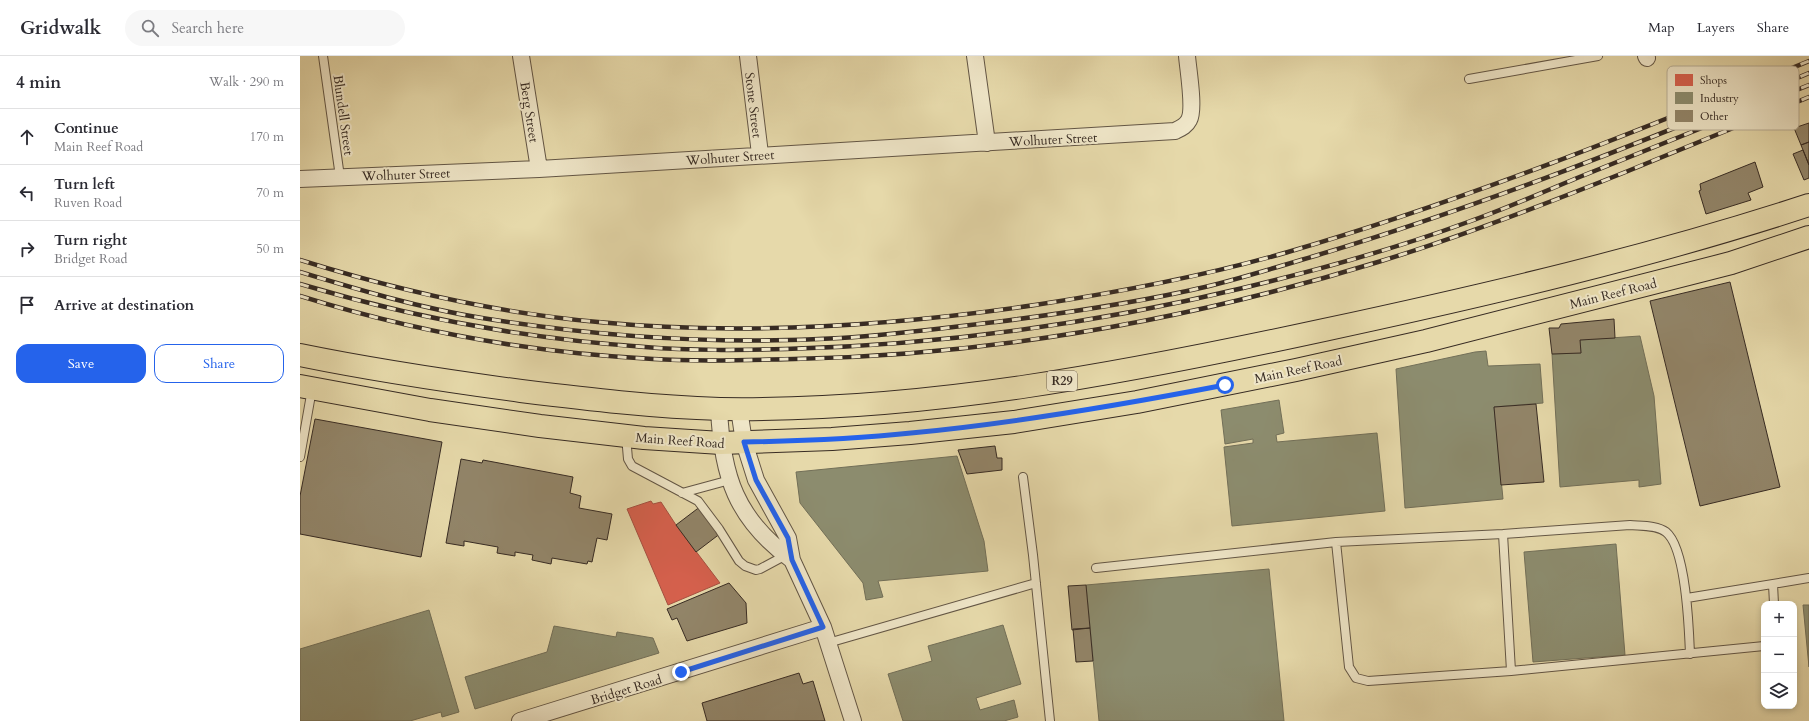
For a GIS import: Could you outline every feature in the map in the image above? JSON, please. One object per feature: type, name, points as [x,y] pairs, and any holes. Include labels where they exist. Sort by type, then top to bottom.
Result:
[{"type":"main road","name":"R29","points":[[300,354],[446,381],[599,401],[729,409],[779,409],[904,402],[1026,388],[1141,368],[1365,321],[1543,279],[1704,237],[1809,204]]},
{"type":"main road","name":"Main Reef Road","points":[[306,387],[430,410],[540,426],[626,436],[721,443],[832,439],[910,434],[1014,422],[1137,402],[1232,384],[1426,341],[1731,263],[1807,241]]},
{"type":"street","name":"Berg Street","points":[[521,56],[539,169]]},
{"type":"street","name":"Stone Street","points":[[748,56],[760,154]]},
{"type":"street","points":[[975,56],[987,143]]},
{"type":"street","name":"Wolhuter Street","points":[[300,179],[340,176],[539,169],[760,154],[987,143],[1175,131],[1184,126],[1190,118],[1192,108],[1187,56]]},
{"type":"street","points":[[729,409],[744,442],[756,480],[788,538],[790,556],[823,627],[853,721]]},
{"type":"street","points":[[729,409],[721,443],[725,467],[739,503],[748,519],[771,544],[790,556]]},
{"type":"street","name":"Bridget Road","points":[[520,721],[823,627]]},
{"type":"lane","name":"Blundell Street","points":[[324,56],[340,176]]},
{"type":"lane","points":[[1469,79],[1598,56]]},
{"type":"lane","points":[[300,457],[306,387]]},
{"type":"lane","points":[[626,436],[628,459],[632,466],[682,492],[701,504],[739,561],[745,566],[756,570],[790,556]]},
{"type":"lane","points":[[1023,477],[1036,583],[1050,721]]},
{"type":"lane","points":[[682,492],[730,480]]},
{"type":"lane","points":[[1096,568],[1336,542],[1503,534],[1630,525],[1650,526],[1665,532],[1674,543],[1687,598],[1690,654]]},
{"type":"lane","points":[[1503,534],[1511,671]]},
{"type":"lane","points":[[1336,542],[1349,667],[1356,678],[1368,681],[1511,671],[1761,646]]},
{"type":"lane","points":[[1687,598],[1809,578]]},
{"type":"lane","points":[[828,643],[1036,583]]},
{"type":"lane","points":[[1773,584],[1774,601]]},
{"type":"building: Shops","points":[[651,501],[653,504],[661,502],[676,525],[720,583],[668,605],[627,509]]},
{"type":"building: Industry","points":[[1640,336],[1654,396],[1661,484],[1639,487],[1639,480],[1560,487],[1552,354],[1581,353],[1580,340]]},
{"type":"building: Industry","points":[[1486,351],[1488,366],[1540,364],[1543,403],[1494,407],[1503,499],[1405,508],[1396,369]]},
{"type":"building: Industry","points":[[1279,400],[1284,433],[1276,435],[1277,442],[1377,433],[1385,511],[1232,526],[1224,447],[1253,443],[1253,439],[1225,444],[1221,410]]},
{"type":"building: Industry","points":[[957,456],[984,541],[988,571],[878,581],[883,597],[866,600],[863,583],[800,503],[796,472]]},
{"type":"building: Industry","points":[[1616,544],[1625,655],[1533,662],[1524,552]]},
{"type":"building: Industry","points":[[1269,569],[1284,721],[1099,721],[1086,585]]},
{"type":"building: Industry","points":[[1803,605],[1809,605],[1809,667]]},
{"type":"building: Industry","points":[[429,610],[459,712],[442,717],[441,712],[410,721],[300,721],[300,649]]},
{"type":"building: Industry","points":[[1003,625],[1021,684],[976,698],[980,710],[1014,700],[1018,717],[1004,721],[903,721],[888,674],[932,661],[928,646]]},
{"type":"building: Industry","points":[[554,626],[616,637],[617,632],[653,638],[659,653],[475,709],[465,677],[547,652]]},
{"type":"building: Other","points":[[1809,123],[1809,142],[1801,145],[1795,130],[1799,130],[1799,126]]},
{"type":"building: Other","points":[[1809,142],[1809,165],[1801,145]]},
{"type":"building: Other","points":[[1803,150],[1809,165],[1809,178],[1804,180],[1793,154]]},
{"type":"building: Other","points":[[1755,162],[1763,187],[1748,193],[1751,200],[1706,214],[1699,191],[1701,190],[1700,184]]},
{"type":"building: Other","points":[[1730,282],[1780,487],[1700,506],[1650,301]]},
{"type":"building: Other","points":[[1614,319],[1615,338],[1580,340],[1581,353],[1552,354],[1549,328],[1559,328],[1561,324]]},
{"type":"building: Other","points":[[1536,404],[1544,482],[1501,485],[1494,407]]},
{"type":"building: Other","points":[[315,419],[442,442],[421,557],[300,534],[300,496]]},
{"type":"building: Other","points":[[995,446],[997,458],[1002,458],[1002,470],[967,474],[958,450]]},
{"type":"building: Other","points":[[461,459],[482,463],[483,460],[573,477],[570,493],[581,496],[579,508],[612,514],[607,540],[597,538],[592,562],[588,561],[587,564],[552,558],[551,564],[532,560],[533,555],[515,552],[515,556],[497,553],[498,547],[464,541],[464,546],[446,543]]},
{"type":"building: Other","points":[[701,506],[721,533],[696,552],[676,525]]},
{"type":"building: Other","points":[[729,583],[746,603],[747,623],[687,641],[677,618],[672,620],[667,609]]},
{"type":"building: Other","points":[[1086,585],[1090,628],[1072,630],[1068,586]]},
{"type":"building: Other","points":[[1090,628],[1093,661],[1076,662],[1073,629]]},
{"type":"building: Other","points":[[799,673],[803,684],[813,681],[825,721],[707,721],[702,703]]},
{"type":"railway","points":[[1797,66],[1809,61]]},
{"type":"railway","points":[[1799,77],[1809,73]]},
{"type":"railway","points":[[1799,89],[1809,85]]},
{"type":"railway","points":[[1799,101],[1809,97]]},
{"type":"railway","points":[[300,260],[373,281],[447,299],[522,313],[598,322],[707,328],[762,328],[817,327],[926,318],[1035,305],[1099,295],[1162,283],[1257,261],[1354,232],[1485,188],[1667,118]]},
{"type":"railway","points":[[300,272],[390,298],[459,314],[526,325],[616,335],[706,340],[796,340],[841,338],[919,331],[1022,319],[1127,303],[1179,293],[1233,280],[1380,236],[1443,215],[1670,130]]},
{"type":"railway","points":[[300,284],[428,317],[514,333],[558,339],[663,348],[733,350],[844,347],[959,337],[1073,322],[1130,312],[1187,301],[1300,274],[1385,250],[1496,212],[1697,130]]},
{"type":"railway","points":[[300,296],[387,320],[475,339],[563,352],[653,359],[724,360],[868,356],[1016,342],[1089,331],[1235,301],[1307,283],[1378,262],[1473,230],[1535,207],[1728,130]]},
{"type":"route","points":[[681,672],[823,627],[792,560],[788,538],[764,498],[756,480],[744,442],[832,439],[910,434],[1014,422],[1137,402],[1225,385]]}]
